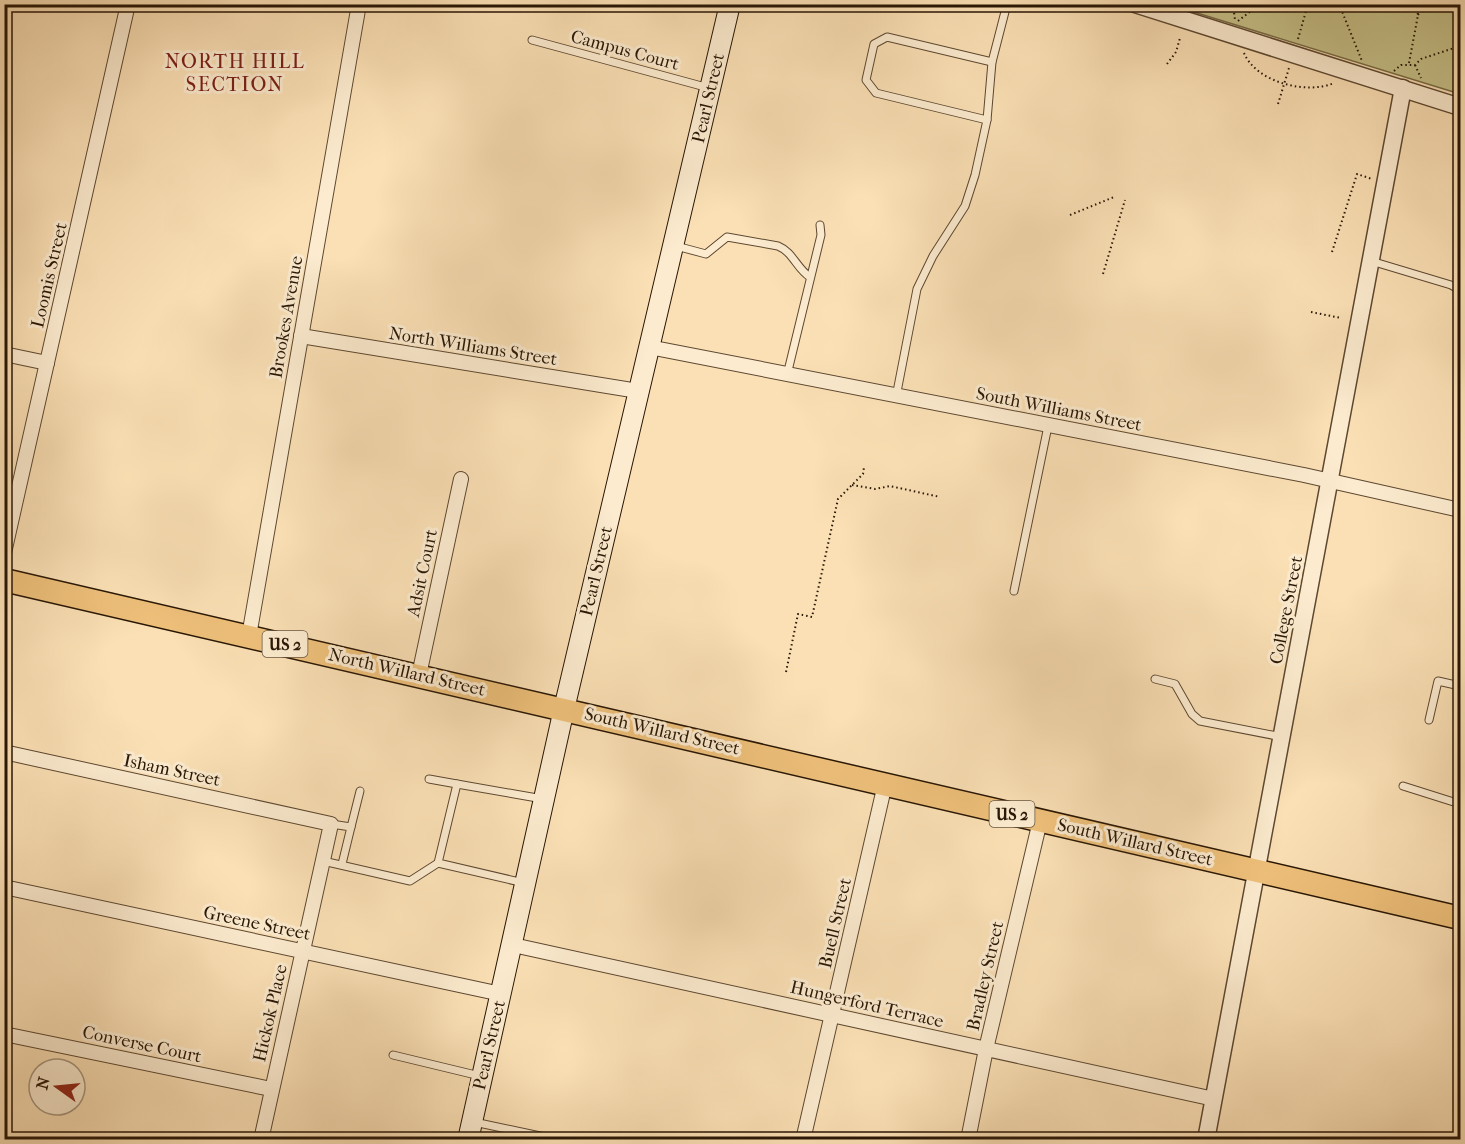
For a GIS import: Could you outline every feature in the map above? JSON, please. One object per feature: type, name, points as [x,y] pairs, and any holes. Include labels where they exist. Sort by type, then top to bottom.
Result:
[{"type":"main road","name":"Pearl Street","points":[[470,1130],[564,709],[730,4]]},
{"type":"main road","name":"North Willard Street","points":[[4,580],[564,709]]},
{"type":"main road","name":"South Willard Street","points":[[564,709],[1461,918]]},
{"type":"street","name":"Loomis Street","points":[[4,552],[128,4]]},
{"type":"street","name":"Brookes Avenue","points":[[249,636],[359,4]]},
{"type":"street","points":[[1135,4],[1461,106]]},
{"type":"street","name":"College Street","points":[[1206,1140],[1403,88]]},
{"type":"street","name":"North Williams Street","points":[[301,336],[638,391]]},
{"type":"street","name":"South Williams Street","points":[[649,347],[1330,481],[1461,510]]},
{"type":"street","points":[[4,354],[47,363]]},
{"type":"street","name":"Adsit Court","points":[[419,675],[461,479]]},
{"type":"street","name":"Isham Street","points":[[4,752],[331,824]]},
{"type":"street","name":"Buell Street","points":[[803,1140],[885,784]]},
{"type":"street","name":"Bradley Street","points":[[968,1140],[986,1049],[1040,821]]},
{"type":"street","name":"Hickok Place","points":[[261,1140],[331,824]]},
{"type":"street","name":"Greene Street","points":[[4,887],[501,994]]},
{"type":"street","name":"Hungerford Terrace","points":[[513,945],[1214,1099]]},
{"type":"street","name":"Converse Court","points":[[4,1034],[271,1089]]},
{"type":"lane","points":[[896,397],[917,289],[933,256],[965,206],[975,175],[987,120],[992,62],[1007,4]]},
{"type":"lane","points":[[987,120],[876,93],[866,80],[874,44],[887,37],[992,62]]},
{"type":"lane","name":"Campus Court","points":[[532,40],[710,88]]},
{"type":"lane","points":[[786,375],[821,235],[820,225]]},
{"type":"lane","points":[[673,245],[706,254],[727,237],[786,249],[802,272],[810,277]]},
{"type":"lane","points":[[1371,261],[1461,290]]},
{"type":"lane","points":[[1014,591],[1048,426]]},
{"type":"lane","points":[[1155,679],[1175,684],[1192,714],[1200,721],[1282,737]]},
{"type":"lane","points":[[1429,720],[1438,681],[1461,686]]},
{"type":"lane","points":[[429,779],[544,800]]},
{"type":"lane","points":[[323,861],[410,881],[438,863],[457,784]]},
{"type":"lane","points":[[1404,786],[1461,804]]},
{"type":"lane","points":[[342,864],[360,791]]},
{"type":"lane","points":[[331,824],[351,827]]},
{"type":"lane","points":[[438,863],[526,884]]},
{"type":"lane","points":[[393,1055],[482,1076]]},
{"type":"lane","points":[[470,1130],[559,1140]]},
{"type":"path","points":[[1233,4],[1236,22],[1260,4]]},
{"type":"path","points":[[1339,4],[1363,63]]},
{"type":"path","points":[[1410,63],[1418,15],[1416,4]]},
{"type":"path","points":[[1418,15],[1425,4]]},
{"type":"path","points":[[1167,64],[1176,52],[1180,38]]},
{"type":"path","points":[[1415,64],[1421,59],[1461,46]]},
{"type":"path","points":[[1244,53],[1259,70],[1285,83],[1320,87],[1335,83]]},
{"type":"path","points":[[1392,74],[1401,65],[1415,64],[1419,70],[1420,82]]},
{"type":"path","points":[[1278,104],[1281,96]]},
{"type":"path","points":[[1332,252],[1357,174],[1366,177]]},
{"type":"path","points":[[1070,215],[1114,196]]},
{"type":"path","points":[[1103,274],[1125,200]]},
{"type":"path","points":[[1311,312],[1341,318]]},
{"type":"path","points":[[786,672],[798,614],[812,617],[838,500],[863,474],[864,467]]},
{"type":"path","points":[[852,485],[875,489],[890,486],[940,497]]},
{"type":"shaded area","points":[[1171,5],[1460,5],[1460,94]]},
{"type":"district","name":"NORTH HILL SECTION","points":[[235,72]]}]
